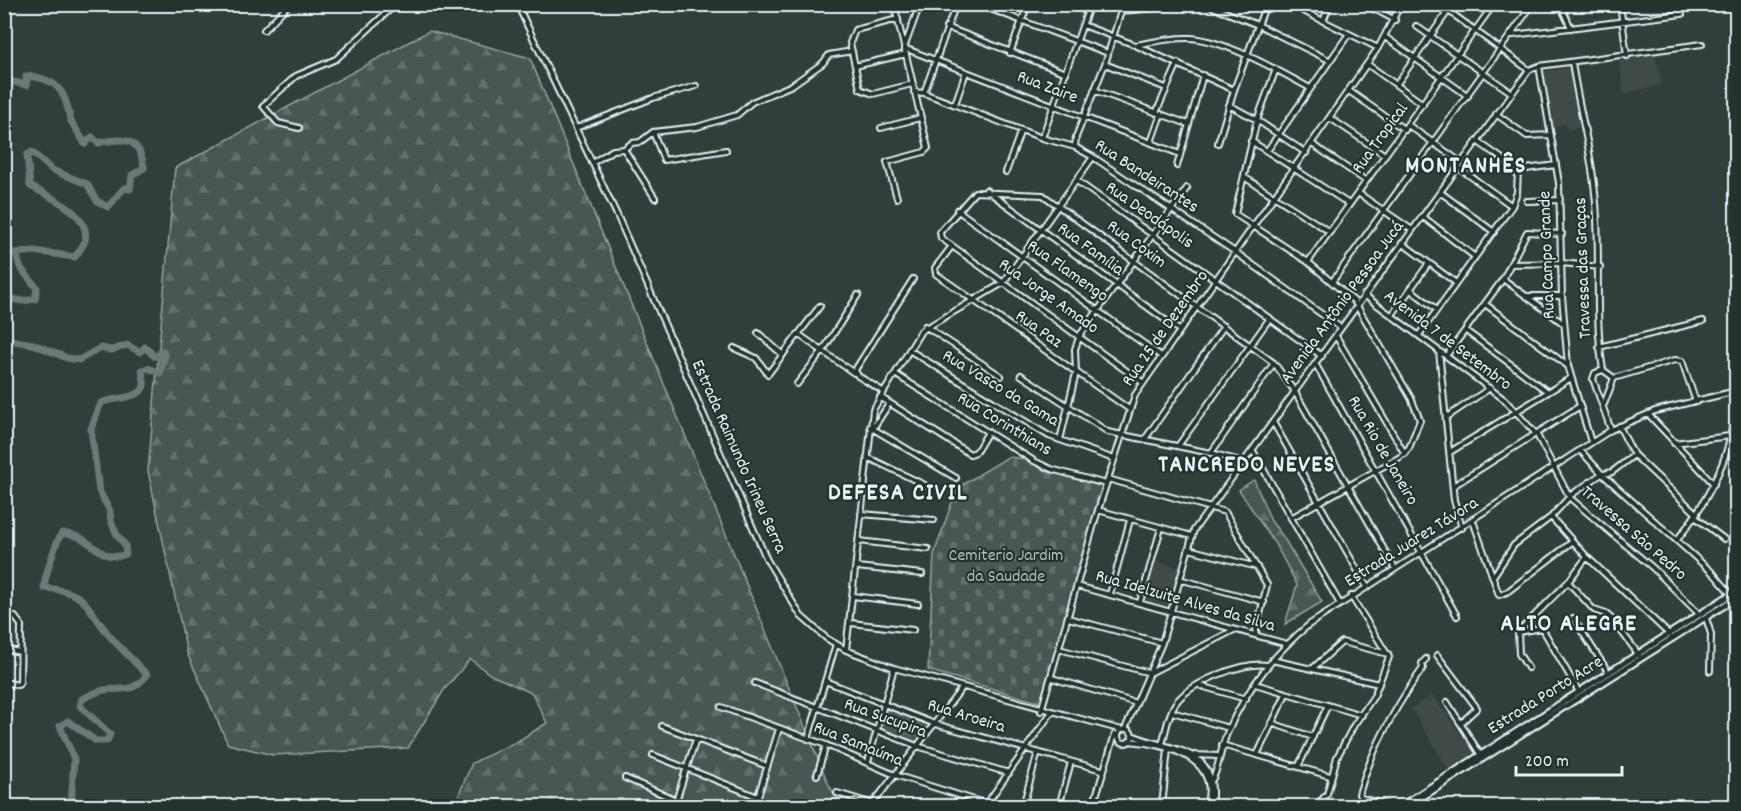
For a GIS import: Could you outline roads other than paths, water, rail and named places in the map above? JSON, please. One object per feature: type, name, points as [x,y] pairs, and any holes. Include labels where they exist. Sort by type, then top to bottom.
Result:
[{"type":"main road","name":"Estrada Porto Acre","points":[[1408,807],[1735,596]]},
{"type":"main road","name":"Estrada Porto Acre","points":[[1401,807],[1480,754],[1639,656]]},
{"type":"street","points":[[264,30],[289,4]]},
{"type":"street","points":[[299,128],[279,123],[268,113],[264,105],[296,76],[336,59],[396,4]]},
{"type":"street","name":"Estrada Raimundo Irineu Serra","points":[[517,4],[592,162],[767,560],[801,616],[846,650],[894,668],[1041,711],[1110,729],[1123,730]]},
{"type":"street","points":[[894,4],[928,148],[924,152],[887,162],[897,198]]},
{"type":"street","points":[[905,51],[920,4]]},
{"type":"street","points":[[924,93],[956,4]]},
{"type":"street","points":[[976,4],[992,7],[1022,22],[1108,53]]},
{"type":"street","points":[[1010,53],[1028,4]]},
{"type":"street","points":[[1070,4],[1088,12]]},
{"type":"street","points":[[1042,138],[1090,4]]},
{"type":"street","points":[[1075,147],[1105,64],[1121,11],[1120,4]]},
{"type":"street","points":[[1121,11],[1204,4],[1258,25],[1329,60]]},
{"type":"street","points":[[1218,144],[1234,90],[1266,4]]},
{"type":"street","points":[[1289,4],[1378,48]]},
{"type":"street","points":[[1323,21],[1330,4]]},
{"type":"street","points":[[1365,4],[1395,20]]},
{"type":"street","name":"Rua 25 de Dezembro","points":[[1041,711],[1129,409],[1142,382],[1348,92],[1385,37],[1401,4]]},
{"type":"street","points":[[1439,4],[1529,70],[1539,66],[1628,56],[1702,44]]},
{"type":"street","points":[[1396,85],[1453,4]]},
{"type":"street","name":"Rua Tropical","points":[[1308,262],[1494,4]]},
{"type":"street","points":[[1560,4],[1571,28]]},
{"type":"street","points":[[1620,4],[1628,56]]},
{"type":"street","points":[[1332,282],[1435,143],[1527,12]]},
{"type":"street","points":[[1512,35],[1682,14]]},
{"type":"street","points":[[898,19],[855,30],[850,43],[859,88],[875,94],[912,84]]},
{"type":"street","points":[[1083,25],[1178,63],[1234,90]]},
{"type":"street","points":[[1416,26],[1512,93]]},
{"type":"street","points":[[946,27],[1066,74]]},
{"type":"street","points":[[1267,151],[1348,35]]},
{"type":"street","points":[[1385,37],[1468,96]]},
{"type":"street","points":[[1135,45],[1197,39],[1276,69],[1310,88]]},
{"type":"street","points":[[592,162],[613,150],[624,149],[632,143],[640,142],[653,132],[697,127],[737,115],[752,102],[792,85],[824,63],[829,55],[852,51]]},
{"type":"street","points":[[855,66],[905,51]]},
{"type":"street","name":"Rua Zaire","points":[[905,51],[1180,154]]},
{"type":"street","name":"Travessa das Graças","points":[[1572,62],[1596,193],[1600,267],[1597,315],[1603,370],[1595,373],[1593,379],[1611,430]]},
{"type":"street","points":[[1150,142],[1167,88],[1178,63]]},
{"type":"street","points":[[1105,64],[1167,88]]},
{"type":"street","points":[[1367,64],[1423,104]]},
{"type":"street","name":"Rua Campo Grande","points":[[1539,66],[1560,200],[1562,296],[1568,366],[1591,442]]},
{"type":"street","points":[[1276,69],[1251,141],[1235,214],[1308,262],[1357,305],[1418,412],[1418,429],[1405,454],[1291,518]]},
{"type":"street","name":"Avenida Antônio Pessoa Jucá","points":[[1131,734],[1130,722],[1136,702],[1162,643],[1192,536],[1210,507],[1323,356],[1364,295],[1529,70]]},
{"type":"street","points":[[955,104],[966,72]]},
{"type":"street","points":[[1177,166],[1203,75]]},
{"type":"street","points":[[576,128],[653,98],[696,86]]},
{"type":"street","points":[[1094,90],[1188,124]]},
{"type":"street","name":"Rua Bandeirantes","points":[[914,92],[924,93],[1042,138],[1075,147],[1236,252],[1341,328]]},
{"type":"street","points":[[1348,92],[1405,130]]},
{"type":"street","points":[[1229,105],[1257,120],[1306,153]]},
{"type":"street","points":[[1496,114],[1527,136],[1551,135]]},
{"type":"street","points":[[881,128],[920,118]]},
{"type":"street","points":[[1330,118],[1385,155]]},
{"type":"street","points":[[1408,125],[1435,143],[1512,206]]},
{"type":"street","points":[[1006,172],[1021,130]]},
{"type":"street","points":[[653,132],[664,160],[726,150]]},
{"type":"street","points":[[1251,141],[1349,204]]},
{"type":"street","points":[[1477,141],[1518,170],[1556,165]]},
{"type":"street","points":[[1312,144],[1366,182]]},
{"type":"street","points":[[624,149],[656,198]]},
{"type":"street","points":[[846,650],[851,623],[873,410],[925,326],[1003,283],[1093,158]]},
{"type":"street","points":[[1419,335],[1512,206],[1517,192],[1518,170]]},
{"type":"street","points":[[1244,177],[1330,232]]},
{"type":"street","name":"Rua Deodápolis","points":[[1077,181],[1323,356]]},
{"type":"street","points":[[1060,440],[1076,373],[1075,350],[1080,335],[1096,310],[1188,188]]},
{"type":"street","points":[[957,210],[972,194],[986,190]]},
{"type":"street","name":"Rua Coxim","points":[[986,190],[1043,195],[1274,363],[1295,392],[1394,567]]},
{"type":"street","name":"Rua Família","points":[[986,190],[1115,286],[1179,330]]},
{"type":"street","points":[[1440,192],[1494,232]]},
{"type":"street","points":[[1358,193],[1412,230]]},
{"type":"street","points":[[1527,201],[1560,200]]},
{"type":"street","name":"Rua Jorge Amado","points":[[957,210],[939,235],[1142,382]]},
{"type":"street","name":"Rua Flamengo","points":[[957,210],[1161,356]]},
{"type":"street","points":[[1422,216],[1475,257]]},
{"type":"street","points":[[1446,356],[1503,279],[1527,232],[1562,234]]},
{"type":"street","points":[[1402,243],[1456,283]]},
{"type":"street","name":"Rua Paz","points":[[952,246],[934,271],[972,301],[1129,409]]},
{"type":"street","points":[[1392,315],[1429,263]]},
{"type":"street","points":[[1511,264],[1562,263],[1600,267]]},
{"type":"street","points":[[855,373],[914,279]]},
{"type":"street","points":[[1503,279],[1564,324]]},
{"type":"street","points":[[1410,289],[1437,310]]},
{"type":"street","points":[[797,384],[822,352],[858,295]]},
{"type":"street","name":"Avenida 7 de Setembro","points":[[1364,295],[1490,388],[1537,435],[1554,468]]},
{"type":"street","points":[[1527,296],[1562,296]]},
{"type":"street","points":[[1485,304],[1568,366]]},
{"type":"street","points":[[734,348],[756,358],[768,374],[820,306]]},
{"type":"street","points":[[1178,446],[1270,318]]},
{"type":"street","points":[[1599,346],[1703,321]]},
{"type":"street","points":[[925,326],[1001,376]]},
{"type":"street","points":[[1145,439],[1224,326]]},
{"type":"street","points":[[1466,331],[1548,392]]},
{"type":"street","points":[[758,333],[783,355]]},
{"type":"street","points":[[798,334],[884,392]]},
{"type":"street","points":[[1336,336],[1405,454]]},
{"type":"street","name":"Rua Vasco da Gama","points":[[909,350],[1060,440],[1114,459]]},
{"type":"street","points":[[1439,350],[1455,507],[1462,528]]},
{"type":"street","points":[[1614,378],[1676,360],[1683,362],[1696,402]]},
{"type":"street","points":[[1211,453],[1274,363]]},
{"type":"street","name":"Rua Rio de Janeiro","points":[[1316,364],[1378,470],[1457,616]]},
{"type":"street","points":[[1603,370],[1614,378]]},
{"type":"street","name":"Rua Corinthians","points":[[895,374],[1043,466],[1210,507]]},
{"type":"street","points":[[1021,375],[1100,428],[1121,436],[1145,439],[1244,462]]},
{"type":"street","points":[[1450,452],[1571,378]]},
{"type":"street","points":[[1604,405],[1614,378]]},
{"type":"street","points":[[1447,417],[1490,388]]},
{"type":"street","points":[[1677,540],[1696,516],[1714,484],[1735,414],[1735,391]]},
{"type":"street","name":"Estrada Juarez Távora","points":[[1212,780],[1229,728],[1255,684],[1271,660],[1310,624],[1394,567],[1462,528],[1611,430],[1648,414],[1735,391]]},
{"type":"street","points":[[880,397],[973,454],[988,432]]},
{"type":"street","points":[[872,427],[889,404]]},
{"type":"street","points":[[1453,486],[1580,406]]},
{"type":"street","points":[[1648,414],[1714,484]]},
{"type":"street","points":[[1273,422],[1367,587]]},
{"type":"street","points":[[1619,426],[1634,455],[1696,516],[1724,539]]},
{"type":"street","points":[[872,427],[956,478]]},
{"type":"street","points":[[1673,443],[1730,436]]},
{"type":"street","points":[[1580,450],[1603,475],[1677,540],[1735,596]]},
{"type":"street","points":[[1253,451],[1340,604]]},
{"type":"street","points":[[1494,575],[1514,545],[1551,517],[1570,498],[1603,475],[1612,472],[1634,455]]},
{"type":"street","points":[[867,457],[925,485]]},
{"type":"street","name":"Travessa São Pedro","points":[[1554,468],[1570,498],[1653,568],[1703,617]]},
{"type":"street","points":[[1210,507],[1228,515],[1268,589],[1255,635]]},
{"type":"street","points":[[1098,510],[1192,536]]},
{"type":"street","points":[[861,514],[934,520]]},
{"type":"street","points":[[1551,517],[1587,557],[1671,636]]},
{"type":"street","points":[[1110,594],[1130,520]]},
{"type":"street","points":[[1473,521],[1494,575],[1495,588],[1499,595],[1504,594],[1572,542]]},
{"type":"street","points":[[1140,602],[1161,528]]},
{"type":"street","points":[[859,541],[928,549]]},
{"type":"street","points":[[1188,549],[1258,567]]},
{"type":"street","points":[[1528,668],[1519,654],[1518,632],[1568,582],[1587,557]]},
{"type":"street","points":[[856,567],[922,574]]},
{"type":"street","points":[[1179,579],[1264,602]]},
{"type":"street","points":[[1568,582],[1594,610],[1606,614],[1613,620],[1639,656]]},
{"type":"street","name":"Rua Idelzuite Alves da Silva","points":[[1077,586],[1287,644]]},
{"type":"street","points":[[853,596],[918,604]]},
{"type":"street","points":[[1351,596],[1389,655]]},
{"type":"street","points":[[4,614],[18,619],[21,625],[18,685],[4,682]]},
{"type":"street","points":[[1703,617],[1710,629],[1710,671]]},
{"type":"street","points":[[1068,618],[1162,643]]},
{"type":"street","points":[[1573,618],[1609,673]]},
{"type":"street","points":[[851,623],[913,630]]},
{"type":"street","points":[[1518,632],[1542,628],[1580,694]]},
{"type":"street","points":[[1059,649],[1150,673],[1235,630]]},
{"type":"street","points":[[1313,668],[1342,642],[1389,655]]},
{"type":"street","points":[[808,739],[836,644]]},
{"type":"street","points":[[4,649],[21,652]]},
{"type":"street","points":[[1316,807],[1322,805],[1329,789],[1330,776],[1337,757],[1379,684],[1389,655]]},
{"type":"street","points":[[1437,655],[1477,708],[1461,723]]},
{"type":"street","points":[[1390,807],[1361,798],[1359,794],[1378,744],[1402,696],[1416,679],[1426,659]]},
{"type":"street","points":[[1271,660],[1379,684]]},
{"type":"street","points":[[1162,744],[1177,702],[1230,669],[1251,664],[1267,666]]},
{"type":"street","points":[[868,762],[894,668]]},
{"type":"street","points":[[1052,678],[1136,702]]},
{"type":"street","name":"Rua Aroeira","points":[[825,681],[935,724],[1102,770]]},
{"type":"street","name":"Rua Sucupira","points":[[755,683],[917,746],[1009,772]]},
{"type":"street","points":[[1255,684],[1362,715]]},
{"type":"street","points":[[1200,686],[1246,699]]},
{"type":"street","points":[[871,805],[962,688]]},
{"type":"street","points":[[1257,755],[1286,694]]},
{"type":"street","points":[[1447,702],[1480,754]]},
{"type":"street","points":[[1298,767],[1328,705]]},
{"type":"street","name":"Rua Samaúma","points":[[721,707],[868,762],[895,775],[986,805]]},
{"type":"street","points":[[1172,712],[1229,728]]},
{"type":"street","points":[[986,805],[1051,713]]},
{"type":"street","name":"Avenida Antônio Pessoa Jucá","points":[[1093,807],[1102,770],[1117,735],[1130,722]]},
{"type":"street","points":[[1271,723],[1313,737]]},
{"type":"street","points":[[662,726],[766,766]]},
{"type":"street","points":[[755,807],[779,729]]},
{"type":"street","name":"Estrada Raimundo Irineu Serra","points":[[1110,729],[1117,735]]},
{"type":"street","points":[[1123,730],[1192,755],[1218,756]]},
{"type":"street","points":[[1129,741],[1131,734]]},
{"type":"street","points":[[1117,735],[1124,742],[1168,749],[1187,755],[1200,766],[1209,787],[1206,807]]},
{"type":"street","points":[[676,801],[696,740]]},
{"type":"street","points":[[817,775],[826,746]]},
{"type":"street","points":[[1222,746],[1330,776]]},
{"type":"street","points":[[1162,807],[1168,749]]},
{"type":"street","points":[[1023,807],[1038,752]]},
{"type":"street","points":[[653,755],[758,797]]},
{"type":"street","points":[[1192,755],[1206,769],[1212,780],[1211,807]]},
{"type":"street","points":[[1059,807],[1071,762]]},
{"type":"street","points":[[625,778],[690,807]]},
{"type":"street","points":[[837,793],[880,807]]},
{"type":"waterway","points":[[4,80],[27,85],[26,76],[52,83],[62,93],[70,120],[85,144],[92,137],[98,143],[116,140],[129,142],[139,150],[144,168],[132,175],[130,189],[124,188],[108,207],[97,201],[87,184],[52,170],[32,152],[27,155],[30,186],[75,214],[82,222],[85,240],[75,257],[34,251],[16,253],[20,267],[37,288],[35,299],[22,301],[4,297]]},
{"type":"waterway","points":[[4,336],[9,340],[33,344],[67,358],[79,360],[100,348],[112,350],[127,345],[140,352],[145,347],[154,356],[160,357],[160,352],[163,351],[165,356],[160,373],[148,368],[142,370],[144,385],[138,393],[101,403],[91,429],[99,491],[110,511],[111,521],[117,535],[125,545],[126,554],[107,555],[81,538],[62,533],[45,583],[44,588],[69,592],[84,601],[108,634],[147,675],[133,687],[101,691],[82,699],[80,706],[110,734],[107,741],[96,741],[68,721],[60,726],[74,759],[71,806]]},
{"type":"district","name":"MONTANHÊS","points":[[1466,167]]},
{"type":"district","name":"TANCREDO NEVES","points":[[1247,466]]},
{"type":"district","name":"DEFESA CIVIL","points":[[898,494]]},
{"type":"district","name":"ALTO ALEGRE","points":[[1569,625]]},
{"type":"park label","name":"Cemiterio Jardim da Saudade","points":[[1006,566]]}]
